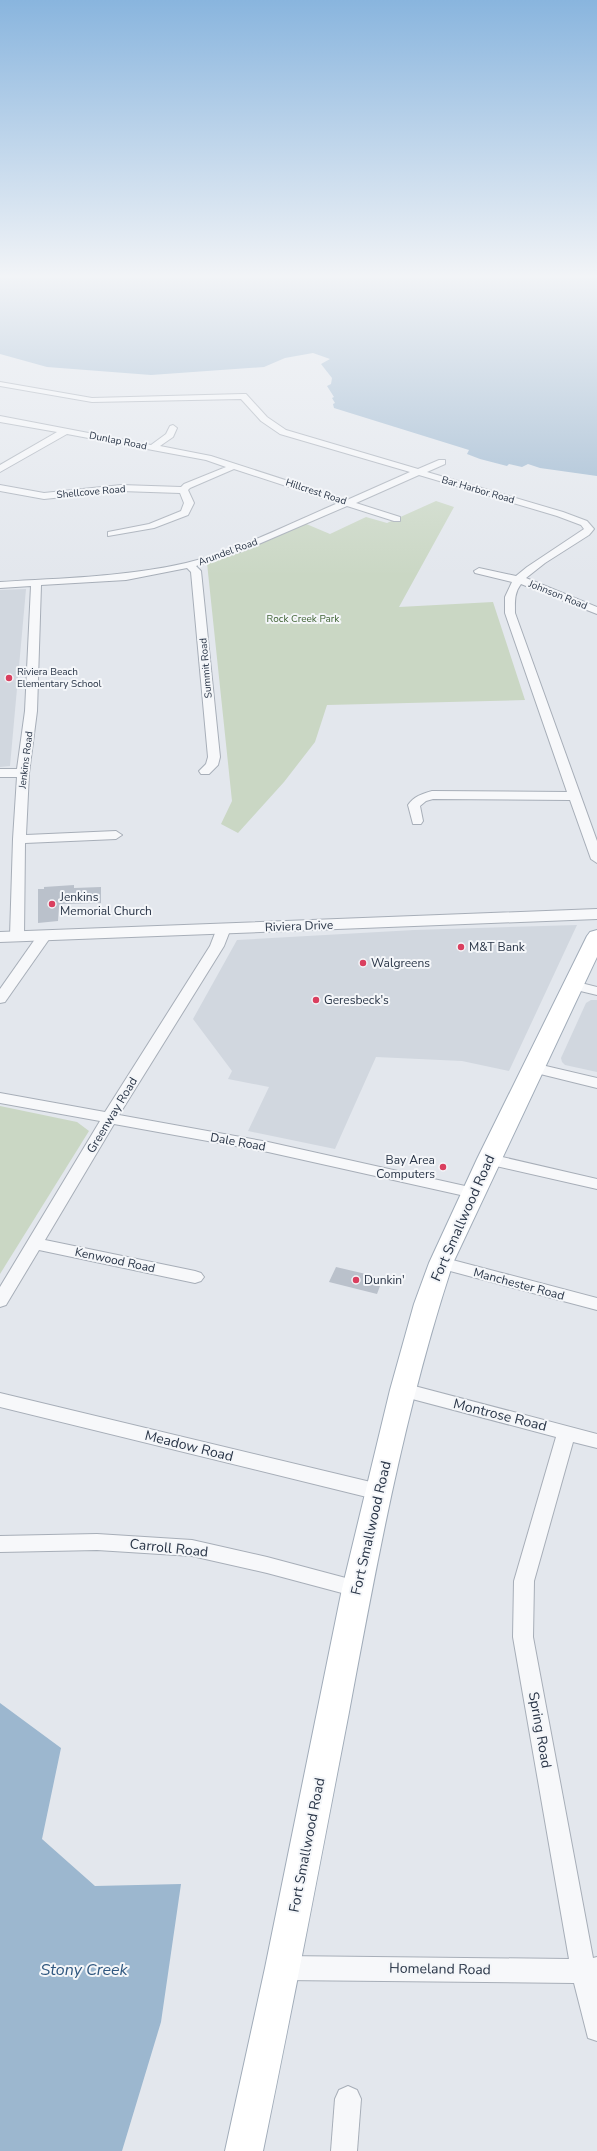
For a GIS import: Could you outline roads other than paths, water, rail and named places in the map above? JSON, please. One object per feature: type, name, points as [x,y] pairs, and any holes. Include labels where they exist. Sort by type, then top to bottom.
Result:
[{"type":"main road","name":"Fort Smallwood Road","points":[[244,2151],[283,1968],[357,1590],[403,1390],[427,1304],[441,1263],[533,1068],[585,988],[597,936]]},
{"type":"street","name":"Bar Harbor Road","points":[[0,384],[92,400],[243,396],[264,419],[283,432],[560,514],[584,523],[588,529],[582,537],[533,568],[518,580],[510,596],[510,613],[576,796],[597,859]]},
{"type":"street","name":"Dunlap Road","points":[[0,419],[208,458],[235,466]]},
{"type":"street","points":[[152,448],[170,435],[173,428]]},
{"type":"street","points":[[0,469],[66,431]]},
{"type":"street","points":[[0,459],[13,462]]},
{"type":"street","name":"Arundel Road","points":[[0,585],[36,584],[126,577],[189,565],[242,548],[442,462]]},
{"type":"street","points":[[111,534],[151,526],[185,513],[189,503],[183,490],[200,479],[235,466]]},
{"type":"street","name":"Hillcrest Road","points":[[235,466],[397,519]]},
{"type":"street","points":[[93,480],[97,489]]},
{"type":"street","name":"Shellcove Road","points":[[0,488],[44,496],[97,489],[121,488],[183,490]]},
{"type":"street","name":"Summit Road","points":[[189,565],[196,571],[214,758],[212,765],[205,771]]},
{"type":"street","name":"Johnson Road","points":[[479,571],[518,580],[597,611]]},
{"type":"street","name":"Jenkins Road","points":[[8,937],[19,839],[23,773],[31,711],[36,584]]},
{"type":"street","points":[[0,773],[23,773]]},
{"type":"street","points":[[417,821],[414,805],[422,798],[432,795],[576,796]]},
{"type":"street","points":[[19,839],[116,835]]},
{"type":"street","name":"Riviera Drive","points":[[8,937],[224,928],[399,923],[597,914]]},
{"type":"street","name":"Greenway Road","points":[[0,1301],[36,1244],[108,1119],[217,946],[224,928]]},
{"type":"street","points":[[0,999],[45,935]]},
{"type":"street","points":[[533,1068],[597,1083]]},
{"type":"street","name":"Dale Road","points":[[0,1098],[268,1148],[474,1193]]},
{"type":"street","points":[[489,1159],[597,1184]]},
{"type":"street","name":"Kenwood Road","points":[[36,1244],[195,1277]]},
{"type":"street","name":"Manchester Road","points":[[441,1263],[597,1304]]},
{"type":"street","name":"Montrose Road","points":[[403,1390],[597,1441]]},
{"type":"street","name":"Meadow Road","points":[[0,1400],[379,1492]]},
{"type":"street","name":"Spring Road","points":[[566,1433],[524,1581],[524,1637],[590,1970],[597,2029]]},
{"type":"street","name":"Carroll Road","points":[[0,1544],[97,1542],[192,1548],[267,1565],[357,1590]]},
{"type":"street","name":"Homeland Road","points":[[283,1968],[590,1970]]},
{"type":"street","points":[[344,2151],[348,2099]]},
{"type":"water","points":[[330,375],[597,375],[597,476],[540,468],[528,464],[522,467],[509,464],[507,466],[467,454],[469,450],[334,408],[333,404],[335,403],[332,398],[334,397],[327,386],[331,384],[332,378]]},
{"type":"water","name":"Stony Creek","points":[[0,1703],[61,1748],[42,1839],[95,1886],[181,1884],[161,2022],[122,2151],[0,2151]]},
{"type":"place","name":"Riviera Beach Elementary School","points":[[9,678]]},
{"type":"place","name":"Jenkins Memorial Church","points":[[52,904]]},
{"type":"place","name":"M&T Bank","points":[[461,947]]},
{"type":"place","name":"Walgreens","points":[[363,963]]},
{"type":"place","name":"Geresbeck's","points":[[316,1000]]},
{"type":"place","name":"Bay Area Computers","points":[[443,1167]]},
{"type":"place","name":"Dunkin'","points":[[356,1280]]},
{"type":"park label","name":"Rock Creek Park","points":[[303,619]]}]
